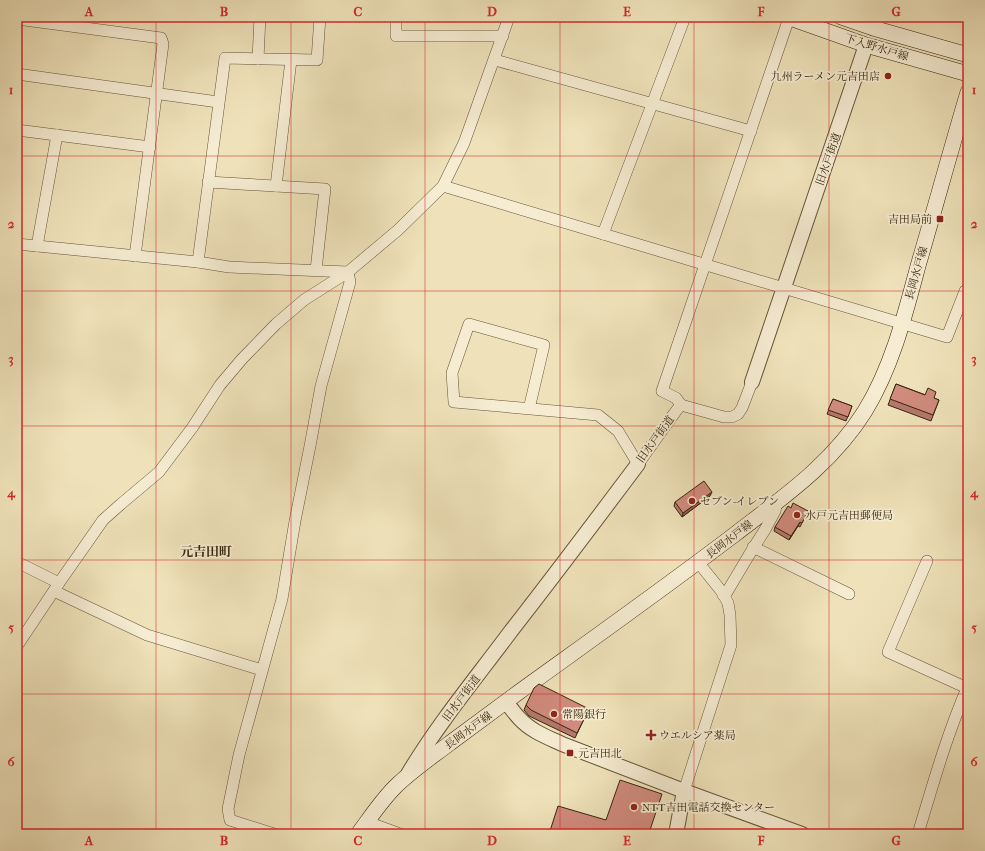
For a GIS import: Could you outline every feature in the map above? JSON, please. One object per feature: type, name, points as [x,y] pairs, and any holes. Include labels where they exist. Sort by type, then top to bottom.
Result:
[{"type":"main road","name":"下入野水戸線","points":[[788,17],[866,45],[968,74]]},
{"type":"main road","name":"下入野水戸線","points":[[841,17],[875,22],[968,55]]},
{"type":"main road","name":"長岡水戸線","points":[[358,834],[387,796],[405,778],[442,749],[698,562],[777,502],[800,484],[840,446],[854,428],[873,397],[889,362],[902,324],[968,92]]},
{"type":"street","points":[[258,59],[260,17]]},
{"type":"street","points":[[198,262],[224,58],[317,60],[320,17]]},
{"type":"street","points":[[396,17],[396,36],[503,36]]},
{"type":"street","points":[[17,646],[103,520],[159,472],[192,428],[220,385],[242,359],[276,324],[304,300],[348,272],[398,230],[443,186],[464,143],[510,17]]},
{"type":"street","points":[[603,234],[685,17]]},
{"type":"street","points":[[681,406],[676,398],[662,392],[706,265],[788,17]]},
{"type":"street","points":[[17,19],[161,38],[163,44],[135,256]]},
{"type":"street","name":"旧水戸街道","points":[[405,778],[433,735],[478,674],[568,558],[676,411],[681,406],[724,417],[732,417],[738,414],[742,408],[866,45]]},
{"type":"street","points":[[276,186],[291,60]]},
{"type":"street","points":[[495,60],[751,131]]},
{"type":"street","points":[[17,74],[218,102]]},
{"type":"street","points":[[17,130],[150,146]]},
{"type":"street","points":[[37,246],[57,135]]},
{"type":"street","points":[[208,182],[326,189],[316,270]]},
{"type":"street","points":[[443,186],[947,337],[965,291],[968,292]]},
{"type":"street","points":[[17,244],[198,262],[229,267],[348,272]]},
{"type":"street","points":[[274,834],[230,820],[228,809],[239,755],[282,599],[295,521],[321,386],[350,282],[348,272]]},
{"type":"street","points":[[529,409],[544,345],[469,324],[452,372],[454,402],[529,409],[598,415],[618,431],[638,464]]},
{"type":"street","points":[[723,595],[727,592],[766,528],[775,511],[777,502]]},
{"type":"street","points":[[754,547],[849,594]]},
{"type":"street","points":[[918,834],[944,750],[968,687],[888,652],[927,561]]},
{"type":"street","points":[[17,562],[56,587],[147,635],[262,670]]},
{"type":"street","points":[[676,834],[684,791],[731,645],[728,603],[698,562]]},
{"type":"street","points":[[506,702],[520,720],[529,727],[562,744],[802,834]]},
{"type":"street","points":[[367,822],[400,834]]},
{"type":"building","points":[[896,384],[925,395],[928,388],[936,392],[934,398],[939,400],[933,415],[890,399]]},
{"type":"building","points":[[833,399],[852,406],[848,417],[828,410]]},
{"type":"building","name":"セブン-イレブン","points":[[704,481],[712,492],[683,513],[675,502]]},
{"type":"building","points":[[793,503],[808,511],[802,523],[800,522],[791,536],[775,527],[788,506],[791,508]]},
{"type":"building","name":"常陽銀行","points":[[539,684],[589,709],[577,733],[531,710],[526,705],[534,688]]},
{"type":"building","points":[[620,780],[662,794],[649,833],[651,834],[549,834],[558,806],[606,820]]},
{"type":"place","name":"九州ラーメン元吉田店","points":[[888,76]]},
{"type":"place","name":"吉田局前","points":[[940,219]]},
{"type":"place","name":"セブン-イレブン","points":[[692,501]]},
{"type":"place","name":"水戸元吉田郵便局","points":[[797,515]]},
{"type":"place","name":"常陽銀行","points":[[554,714]]},
{"type":"place","name":"ウエルシア薬局","points":[[651,735]]},
{"type":"place","name":"元吉田北","points":[[570,753]]},
{"type":"place","name":"NTT吉田電話交換センター","points":[[634,807]]},
{"type":"district","name":"元吉田町","points":[[206,551]]}]
